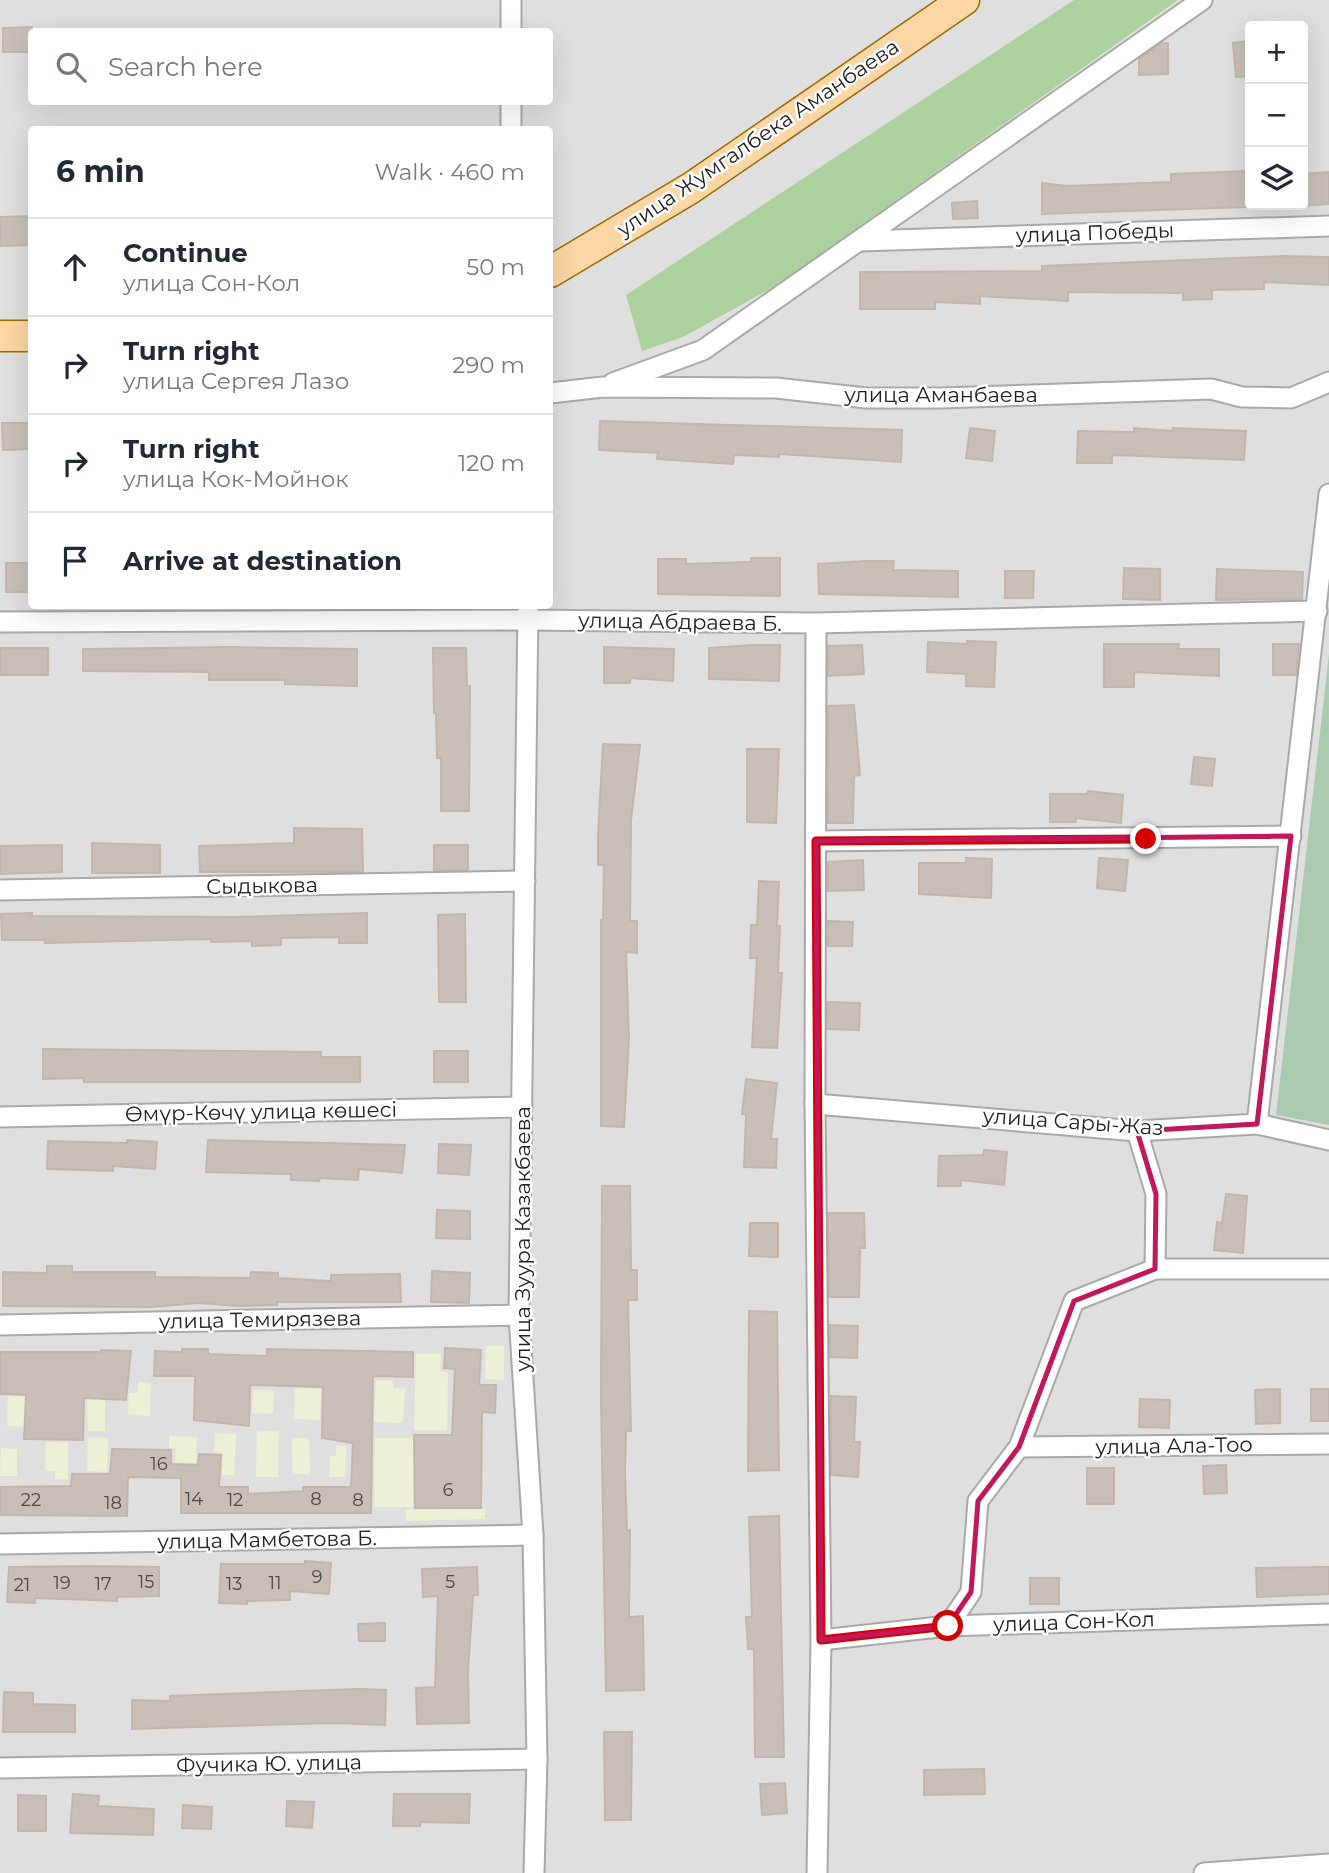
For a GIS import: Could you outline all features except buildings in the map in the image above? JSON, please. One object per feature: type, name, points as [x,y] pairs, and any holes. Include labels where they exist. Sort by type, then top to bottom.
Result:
[{"type":"main road","name":"улица Жумгалбека Аманбаева","points":[[553,270],[691,188],[957,2]]},
{"type":"main road","points":[[0,336],[28,336]]},
{"type":"street","points":[[511,0],[511,28]]},
{"type":"street","points":[[603,387],[702,350],[1202,0]]},
{"type":"street","points":[[511,105],[511,126]]},
{"type":"street","name":"улица Победы","points":[[861,241],[1329,226]]},
{"type":"street","name":"улица Аманбаева","points":[[553,393],[603,387],[776,388],[866,398],[1211,389],[1242,397],[1291,398],[1329,382]]},
{"type":"street","points":[[1257,1124],[1329,494]]},
{"type":"street","name":"улица Абдраева Б.","points":[[0,622],[528,613],[816,623],[1317,611]]},
{"type":"street","name":"улица Зуура Казакбаева","points":[[528,613],[519,1315],[533,1535],[537,1759],[534,1873]]},
{"type":"street","points":[[816,623],[815,1104],[821,1640],[817,1873]]},
{"type":"street","points":[[816,841],[1291,836]]},
{"type":"street","name":"Сыдыкова","points":[[0,890],[525,881]]},
{"type":"street","name":"улица Сары-Жаз","points":[[815,1104],[1138,1131],[1257,1124],[1329,1140]]},
{"type":"street","name":"Өмүр-Көчү улица көшесі","points":[[0,1117],[522,1107]]},
{"type":"street","points":[[1138,1131],[1156,1194],[1155,1269]]},
{"type":"street","points":[[948,1626],[971,1592],[978,1501],[1019,1447],[1074,1301],[1155,1269],[1329,1269]]},
{"type":"street","name":"улица Темирязева","points":[[0,1325],[519,1315]]},
{"type":"street","name":"улица Ала-Тоо","points":[[1019,1447],[1329,1444]]},
{"type":"street","name":"улица Мамбетова Б.","points":[[0,1544],[533,1535]]},
{"type":"street","name":"улица Сон-Кол","points":[[821,1640],[948,1626],[1329,1614]]},
{"type":"street","name":"Фучика Ю. улица","points":[[0,1768],[537,1759]]},
{"type":"street","points":[[1204,1873],[1329,1864]]},
{"type":"highlighted area","points":[[1291,836],[1257,1124],[1137,1131],[1156,1194],[1155,1269],[1074,1301],[1019,1447],[978,1501],[971,1592],[948,1626],[821,1640],[816,841]]},
{"type":"shaded area","points":[[0,0],[1329,0],[1329,1873],[0,1873]]},
{"type":"green space","points":[[1074,0],[1178,0],[777,285],[683,337],[642,351],[626,295]]},
{"type":"green space","points":[[1329,654],[1329,1125],[1276,1115]]},
{"type":"green space","points":[[486,1346],[504,1346],[504,1380],[485,1379]]},
{"type":"green space","points":[[416,1354],[441,1354],[440,1371],[448,1372],[447,1430],[414,1430]]},
{"type":"green space","points":[[376,1380],[393,1381],[393,1388],[405,1389],[403,1423],[374,1422]]},
{"type":"green space","points":[[138,1382],[151,1383],[150,1416],[128,1415],[129,1393],[138,1393]]},
{"type":"green space","points":[[8,1387],[26,1387],[25,1427],[7,1426]]},
{"type":"green space","points":[[295,1388],[321,1389],[320,1420],[294,1419]]},
{"type":"green space","points":[[253,1390],[274,1391],[273,1414],[252,1413]]},
{"type":"green space","points":[[87,1395],[105,1395],[105,1431],[88,1431]]},
{"type":"green space","points":[[257,1431],[279,1431],[278,1477],[256,1477]]},
{"type":"green space","points":[[215,1433],[236,1434],[234,1475],[222,1475],[223,1453],[214,1452]]},
{"type":"green space","points":[[169,1436],[197,1437],[196,1463],[175,1462],[176,1448],[169,1448]]},
{"type":"green space","points":[[88,1437],[108,1438],[107,1472],[87,1471]]},
{"type":"green space","points":[[292,1438],[309,1438],[310,1474],[293,1474]]},
{"type":"green space","points":[[375,1438],[413,1438],[413,1507],[374,1507]]},
{"type":"green space","points":[[46,1442],[68,1443],[68,1480],[55,1479],[55,1471],[45,1471]]},
{"type":"green space","points":[[336,1445],[346,1446],[345,1477],[329,1477],[330,1456],[336,1456]]},
{"type":"green space","points":[[1,1448],[17,1449],[17,1476],[0,1476]]},
{"type":"green space","points":[[485,1509],[485,1519],[406,1521],[406,1510]]},
{"type":"route","points":[[948,1626],[821,1640],[815,1104],[816,841],[1146,839]]}]
